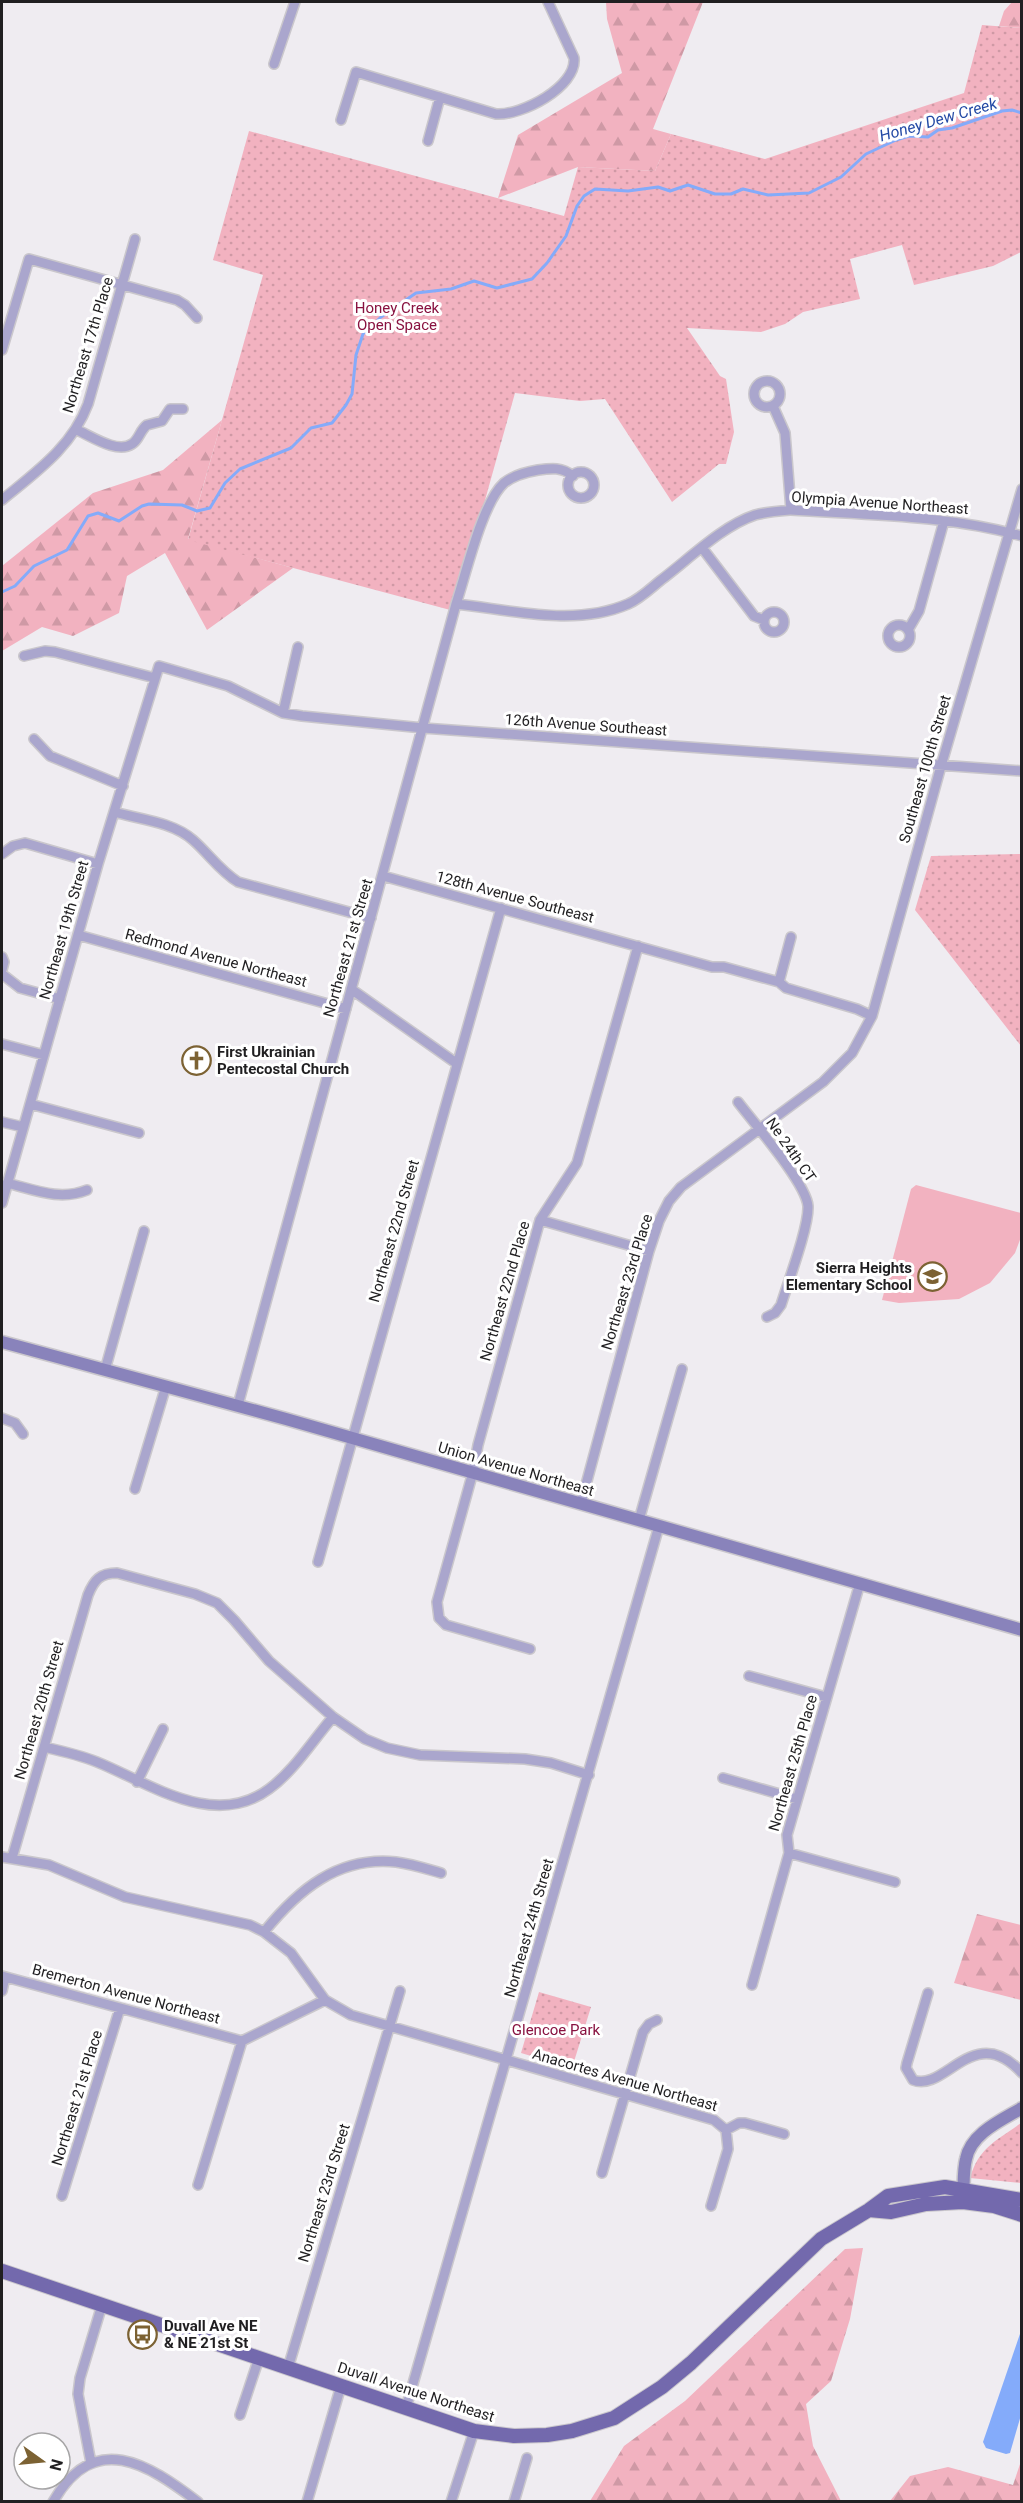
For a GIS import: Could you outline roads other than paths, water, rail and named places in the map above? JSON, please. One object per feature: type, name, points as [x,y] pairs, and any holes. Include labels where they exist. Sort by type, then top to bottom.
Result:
[{"type":"main road","name":"Duvall Avenue Northeast","points":[[2,2271],[474,2431],[514,2436],[547,2435],[584,2428],[614,2418],[662,2387],[691,2363],[821,2239],[888,2196],[914,2190],[945,2187],[963,2196]]},
{"type":"main road","points":[[869,2210],[891,2212],[963,2196],[1022,2200]]},
{"type":"main road","points":[[963,2196],[1022,2214]]},
{"type":"street","points":[[273,64],[295,2]]},
{"type":"street","points":[[341,120],[356,72],[496,114],[516,112],[560,87],[574,67],[574,58],[548,2]]},
{"type":"street","points":[[428,141],[440,98]]},
{"type":"street","name":"Northeast 17th Place","points":[[2,501],[48,462],[77,430],[88,404],[135,239]]},
{"type":"street","points":[[2,350],[29,259],[177,300],[197,318]]},
{"type":"street","points":[[773,406],[785,434],[791,510]]},
{"type":"street","points":[[77,430],[110,445],[126,447],[135,442],[147,425],[162,421],[170,409],[183,409]]},
{"type":"street","name":"Northeast 21st Street","points":[[238,1405],[456,604],[491,501],[506,482],[528,472],[562,468],[573,476]]},
{"type":"street","name":"Southeast 100th Street","points":[[873,1016],[941,766],[1022,489]]},
{"type":"street","name":"Olympia Avenue Northeast","points":[[456,604],[565,616],[596,614],[631,603],[741,521],[755,515],[791,510],[944,521],[1022,536]]},
{"type":"street","points":[[908,630],[919,611],[944,521]]},
{"type":"street","points":[[703,549],[754,616],[764,620]]},
{"type":"street","points":[[283,713],[298,647]]},
{"type":"street","points":[[24,656],[45,651],[55,652],[155,678]]},
{"type":"street","name":"126th Avenue Southeast","points":[[159,666],[228,686],[283,713],[423,728],[1022,771]]},
{"type":"street","name":"Northeast 19th Street","points":[[2,1203],[98,864],[159,666]]},
{"type":"street","points":[[34,740],[50,756],[123,786]]},
{"type":"street","points":[[114,812],[185,834],[220,869],[238,882],[371,918]]},
{"type":"street","points":[[2,854],[13,846],[25,843],[98,864]]},
{"type":"street","name":"128th Avenue Southeast","points":[[383,876],[779,982],[786,988],[857,1008],[873,1016]]},
{"type":"street","name":"Northeast 22nd Street","points":[[318,1562],[501,908]]},
{"type":"street","name":"Redmond Avenue Northeast","points":[[78,935],[346,1009]]},
{"type":"street","points":[[779,982],[792,937]]},
{"type":"street","name":"Northeast 22nd Place","points":[[530,1649],[455,1629],[439,1618],[438,1602],[473,1472],[478,1445],[540,1220],[577,1163],[638,946]]},
{"type":"street","points":[[2,957],[4,962],[2,972],[15,985],[60,999]]},
{"type":"street","points":[[351,989],[456,1063]]},
{"type":"street","name":"Northeast 23rd Place","points":[[581,1503],[649,1251],[658,1221],[669,1201],[681,1187],[823,1082],[842,1064],[863,1036],[873,1016]]},
{"type":"street","points":[[2,1044],[44,1055]]},
{"type":"street","name":"Ne 24th CT","points":[[738,1102],[800,1185],[807,1202],[808,1210],[781,1305],[776,1313],[767,1317]]},
{"type":"street","points":[[30,1104],[139,1133]]},
{"type":"street","points":[[2,1122],[23,1127]]},
{"type":"street","points":[[7,1183],[55,1196],[67,1196],[87,1190]]},
{"type":"street","points":[[540,1220],[649,1251]]},
{"type":"street","points":[[105,1370],[144,1231]]},
{"type":"street","name":"Union Avenue Northeast","points":[[2,1342],[352,1437],[1022,1630]]},
{"type":"street","points":[[639,1520],[682,1369]]},
{"type":"street","points":[[135,1489],[166,1386]]},
{"type":"street","points":[[2,1418],[15,1423],[23,1434]]},
{"type":"street","name":"Northeast 24th Street","points":[[406,2408],[660,1526]]},
{"type":"street","name":"Northeast 20th Street","points":[[7,1858],[44,1747],[88,1595],[101,1574],[117,1573],[195,1594],[217,1603],[269,1661],[333,1717]]},
{"type":"street","name":"Northeast 25th Place","points":[[752,1985],[789,1853],[787,1835],[860,1583]]},
{"type":"street","points":[[749,1676],[826,1697]]},
{"type":"street","points":[[44,1747],[97,1762],[137,1782],[180,1799],[218,1805],[244,1801],[268,1790],[333,1717],[365,1739],[400,1752],[439,1756],[525,1759],[589,1774]]},
{"type":"street","points":[[137,1782],[163,1729]]},
{"type":"street","points":[[723,1778],[797,1799]]},
{"type":"street","points":[[789,1853],[895,1882]]},
{"type":"street","name":"Anacortes Avenue Northeast","points":[[7,1858],[50,1865],[125,1898],[235,1920],[264,1932],[291,1953],[325,2000],[351,2015],[714,2120],[726,2130],[739,2123],[745,2123],[784,2134]]},
{"type":"street","points":[[264,1932],[282,1910],[310,1885],[344,1869],[378,1862],[396,1862],[441,1873]]},
{"type":"street","points":[[2,1991],[3,1977]]},
{"type":"street","name":"Bremerton Avenue Northeast","points":[[3,1977],[242,2041]]},
{"type":"street","name":"Northeast 23rd Street","points":[[288,2368],[400,1991]]},
{"type":"street","points":[[928,1993],[907,2063],[910,2077],[918,2082],[930,2081],[967,2057],[978,2054],[1004,2059],[1022,2073]]},
{"type":"street","points":[[198,2185],[242,2041],[325,2000]]},
{"type":"street","name":"Northeast 21st Place","points":[[62,2196],[120,2008]]},
{"type":"street","points":[[602,2173],[643,2032],[649,2024],[657,2020]]},
{"type":"street","points":[[963,2196],[965,2161],[970,2148],[989,2128],[1022,2108]]},
{"type":"street","points":[[711,2206],[728,2149],[726,2130]]},
{"type":"street","points":[[92,2463],[78,2394],[80,2378],[102,2305]]},
{"type":"street","points":[[240,2415],[259,2358]]},
{"type":"street","points":[[307,2502],[341,2386]]},
{"type":"street","points":[[451,2502],[474,2431]]},
{"type":"street","points":[[514,2502],[527,2458]]},
{"type":"street","points":[[53,2502],[67,2481],[92,2463],[113,2459],[140,2464],[152,2469],[198,2502]]},
{"type":"water","points":[[1021,2331],[1021,2415],[1010,2453],[1006,2454],[986,2448],[983,2442]]},
{"type":"waterway","name":"Honey Dew Creek","points":[[2,592],[15,586],[34,566],[67,550],[88,516],[98,513],[119,521],[149,504],[182,505],[197,511],[210,508],[225,483],[240,469],[291,448],[311,428],[332,423],[352,394],[356,355],[363,334],[381,317],[416,293],[451,289],[474,281],[497,288],[532,279],[547,263],[566,236],[577,206],[584,196],[595,189],[628,191],[658,187],[670,191],[688,185],[715,194],[731,194],[743,189],[768,195],[809,193],[841,177],[866,154],[896,140],[909,136],[928,137],[938,130],[952,128],[1002,111],[1012,110],[1022,113]]},
{"type":"place","name":"First Ukrainian Pentecostal Church","points":[[196,1061]]},
{"type":"place","name":"Sierra Heights Elementary School","points":[[933,1277]]},
{"type":"place","name":"Duvall Ave NE & NE 21st St","points":[[143,2335]]},
{"type":"park label","name":"Honey Creek Open Space","points":[[397,316]]},
{"type":"park label","name":"Glencoe Park","points":[[556,2030]]}]
